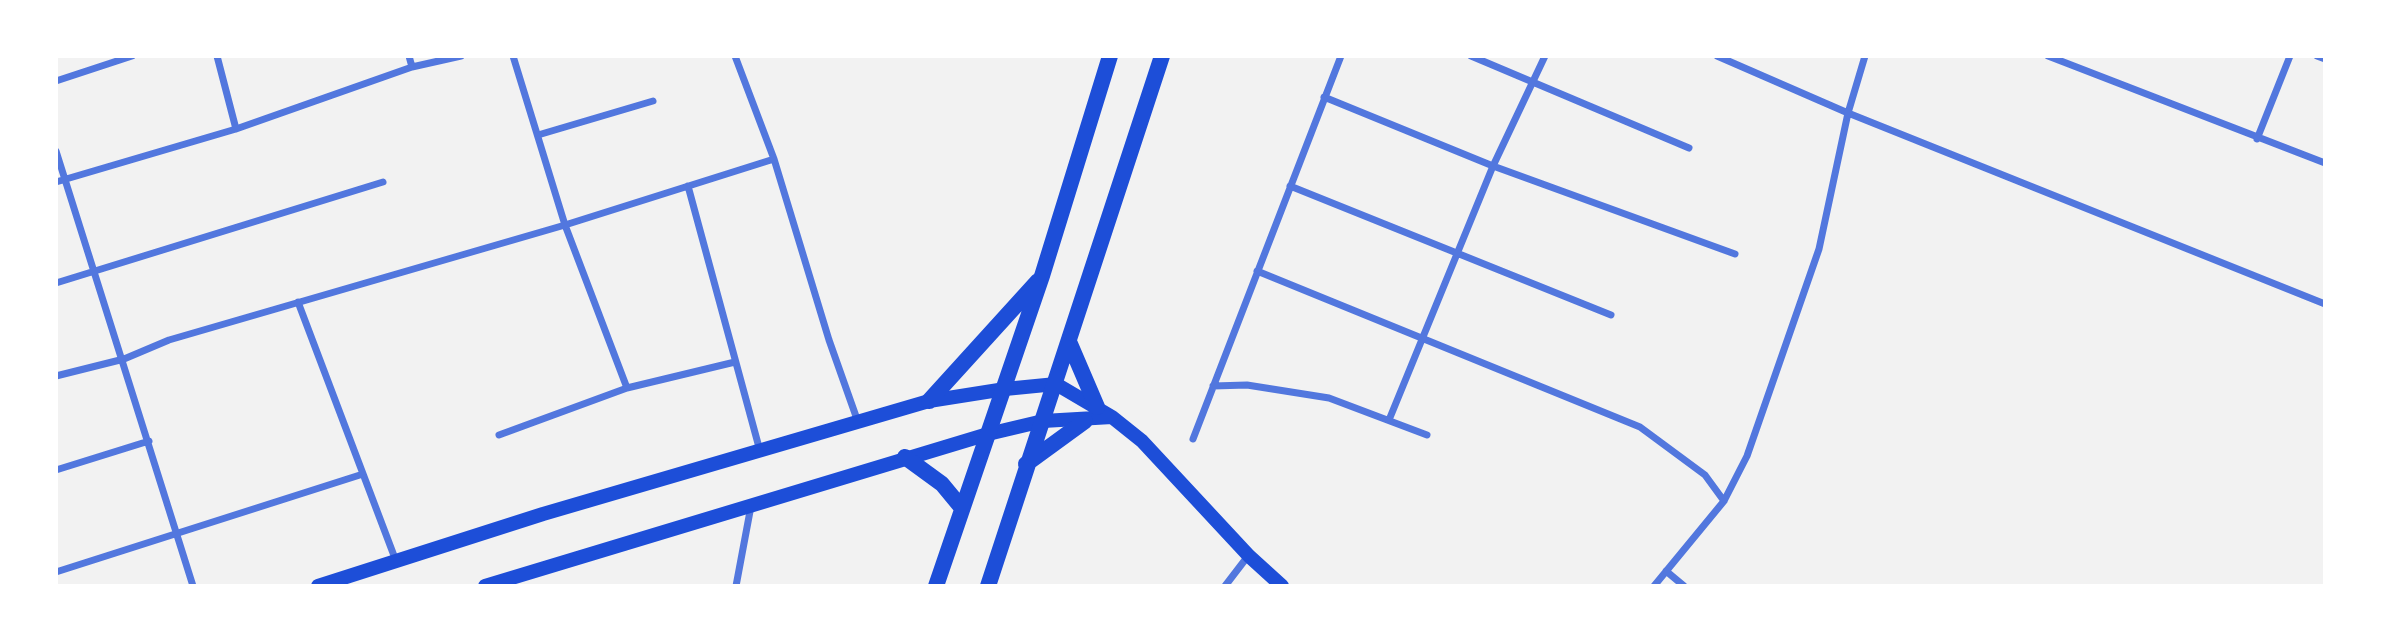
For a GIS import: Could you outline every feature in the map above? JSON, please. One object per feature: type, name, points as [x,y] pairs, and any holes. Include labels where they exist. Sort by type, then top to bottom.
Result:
[{"type":"main road","points":[[936,586],[1042,276],[1110,56]]},
{"type":"main road","points":[[988,586],[1026,464],[1070,344],[1162,56]]},
{"type":"main road","points":[[929,401],[1042,276]]},
{"type":"main road","points":[[1070,344],[1097,407]]},
{"type":"main road","points":[[318,586],[929,401],[1005,388],[1056,384],[1112,417],[1156,455],[1249,556],[1282,586]]},
{"type":"main road","points":[[485,586],[988,434],[1043,421],[1085,421],[1112,417]]},
{"type":"main road","points":[[1026,464],[1085,421]]},
{"type":"main road","points":[[905,457],[942,484],[961,507]]},
{"type":"street","points":[[56,81],[132,56]]},
{"type":"street","points":[[217,56],[236,129]]},
{"type":"street","points":[[409,56],[412,67]]},
{"type":"street","points":[[56,182],[236,129],[412,67],[461,56]]},
{"type":"street","points":[[513,56],[565,225],[627,388]]},
{"type":"street","points":[[735,56],[774,159],[828,340],[858,422]]},
{"type":"street","points":[[1193,439],[1341,56]]},
{"type":"street","points":[[1471,56],[1689,148]]},
{"type":"street","points":[[1389,420],[1493,166],[1545,56]]},
{"type":"street","points":[[1717,56],[1847,113],[2325,304]]},
{"type":"street","points":[[1654,586],[1724,501],[1747,456],[1819,249],[1847,113],[1865,56]]},
{"type":"street","points":[[2048,56],[2257,139],[2325,163]]},
{"type":"street","points":[[2257,139],[2290,56]]},
{"type":"street","points":[[2317,56],[2325,59]]},
{"type":"street","points":[[1324,97],[1493,166],[1735,254]]},
{"type":"street","points":[[538,135],[653,101]]},
{"type":"street","points":[[56,150],[124,359],[193,586]]},
{"type":"street","points":[[56,376],[124,359],[169,340],[565,225],[774,159]]},
{"type":"street","points":[[56,283],[383,182]]},
{"type":"street","points":[[688,186],[760,451]]},
{"type":"street","points":[[1290,186],[1611,315]]},
{"type":"street","points":[[1257,271],[1640,427],[1705,475],[1724,501]]},
{"type":"street","points":[[298,302],[396,561]]},
{"type":"street","points":[[499,435],[627,388],[736,362]]},
{"type":"street","points":[[1213,386],[1247,385],[1329,398],[1427,435]]},
{"type":"street","points":[[56,470],[149,441]]},
{"type":"street","points":[[56,572],[363,474]]},
{"type":"street","points":[[736,586],[752,505]]},
{"type":"street","points":[[1226,586],[1249,556]]},
{"type":"street","points":[[1666,571],[1684,586]]}]
